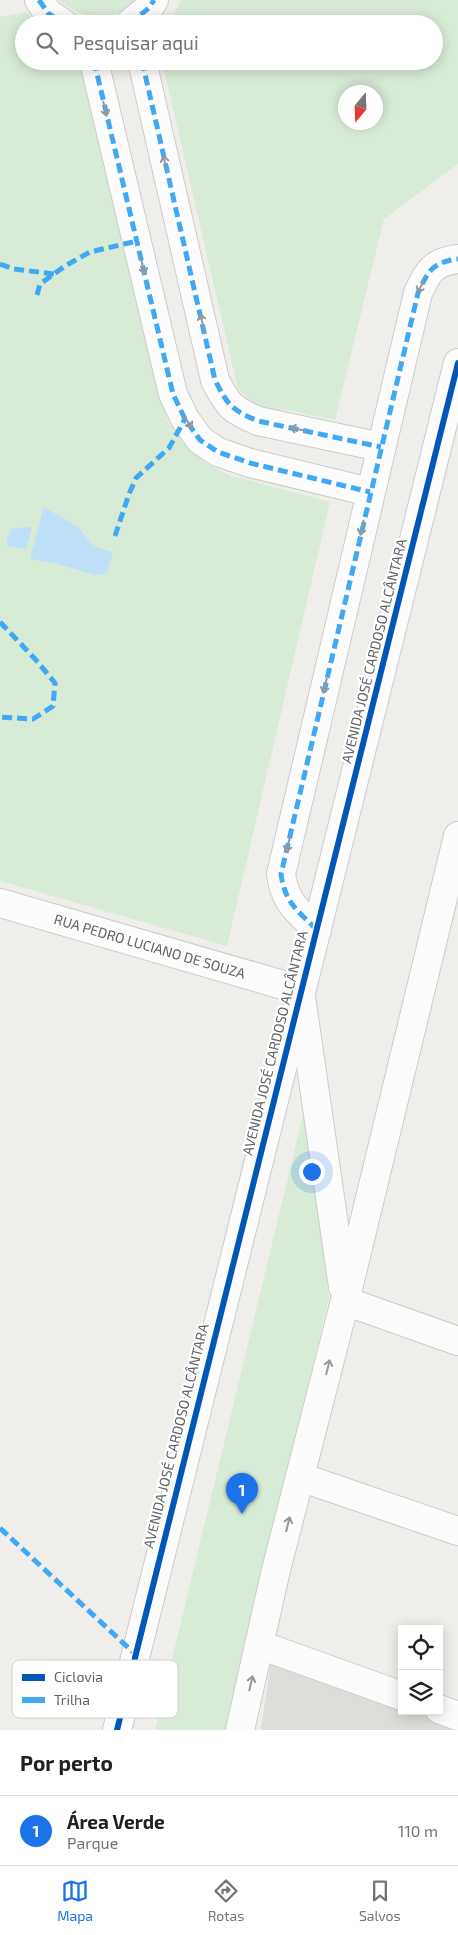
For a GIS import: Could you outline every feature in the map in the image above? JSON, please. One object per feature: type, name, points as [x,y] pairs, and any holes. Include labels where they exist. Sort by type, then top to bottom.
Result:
[{"type":"street","points":[[39,0],[51,15]]},
{"type":"street","points":[[141,15],[154,0]]},
{"type":"street","points":[[96,70],[173,394],[186,419],[200,440],[218,452],[250,463],[370,492]]},
{"type":"street","points":[[144,70],[215,380],[226,402],[239,413],[258,421],[381,447]]},
{"type":"street","points":[[317,930],[287,900],[282,888],[281,874],[418,293],[426,275],[436,264],[458,259]]},
{"type":"street","name":"AVENIDA JOSÉ CARDOSO ALCÂNTARA","points":[[134,1660],[458,363]]},
{"type":"street","points":[[240,1730],[275,1574],[345,1300],[458,836]]},
{"type":"street","name":"RUA PEDRO LUCIANO DE SOUZA","points":[[0,903],[300,990]]},
{"type":"street","points":[[300,990],[345,1300]]},
{"type":"street","points":[[345,1300],[458,1341]]},
{"type":"street","points":[[300,1477],[458,1531]]},
{"type":"street","points":[[260,1645],[398,1695]]},
{"type":"street","points":[[443,1710],[458,1716]]},
{"type":"shaded area","points":[[271,1660],[398,1705],[398,1715],[429,1715],[458,1725],[458,1730],[261,1730]]},
{"type":"green space","points":[[59,0],[135,0],[127,8],[110,15],[87,15],[67,6]]},
{"type":"green space","points":[[181,0],[458,0],[458,164],[384,219],[335,420],[287,410],[267,410],[250,402],[238,389],[164,70],[443,70],[443,15],[174,15]]},
{"type":"green space","points":[[26,12],[28,15],[15,15],[15,70],[83,70],[168,422],[181,440],[195,454],[212,466],[232,476],[330,502],[227,946],[0,881],[0,17]]},
{"type":"green space","points":[[305,1107],[329,1298],[226,1730],[155,1730],[158,1718],[178,1718],[178,1660],[172,1660]]},
{"type":"water","points":[[44,507],[79,528],[94,547],[113,552],[107,573],[95,575],[58,564],[30,559]]},
{"type":"water","points":[[32,527],[26,549],[7,546],[7,539],[11,529]]},
{"type":"marked path","points":[[39,0],[51,15]]},
{"type":"marked path","points":[[140,15],[149,8],[154,0]]},
{"type":"marked path","points":[[96,70],[173,394],[185,419],[200,440],[218,452],[250,463],[370,492]]},
{"type":"marked path","points":[[144,70],[215,380],[227,401],[242,414],[258,421],[381,447]]},
{"type":"marked path","points":[[37,295],[40,284],[65,266],[90,252],[137,241]]},
{"type":"marked path","points":[[317,930],[289,899],[281,874],[418,293],[432,269],[443,262],[458,259]]},
{"type":"marked path","points":[[0,264],[14,269],[54,274]]},
{"type":"marked path","points":[[115,536],[136,478],[169,448],[185,419]]},
{"type":"marked path","points":[[0,622],[55,683],[53,706],[33,719],[0,717]]},
{"type":"marked path","points":[[0,1528],[135,1654]]},
{"type":"cycle path","points":[[134,1660],[458,363]]},
{"type":"cycle path","points":[[117,1730],[120,1718]]},
{"type":"place","name":"Área Verde","points":[[242,1514]]}]
